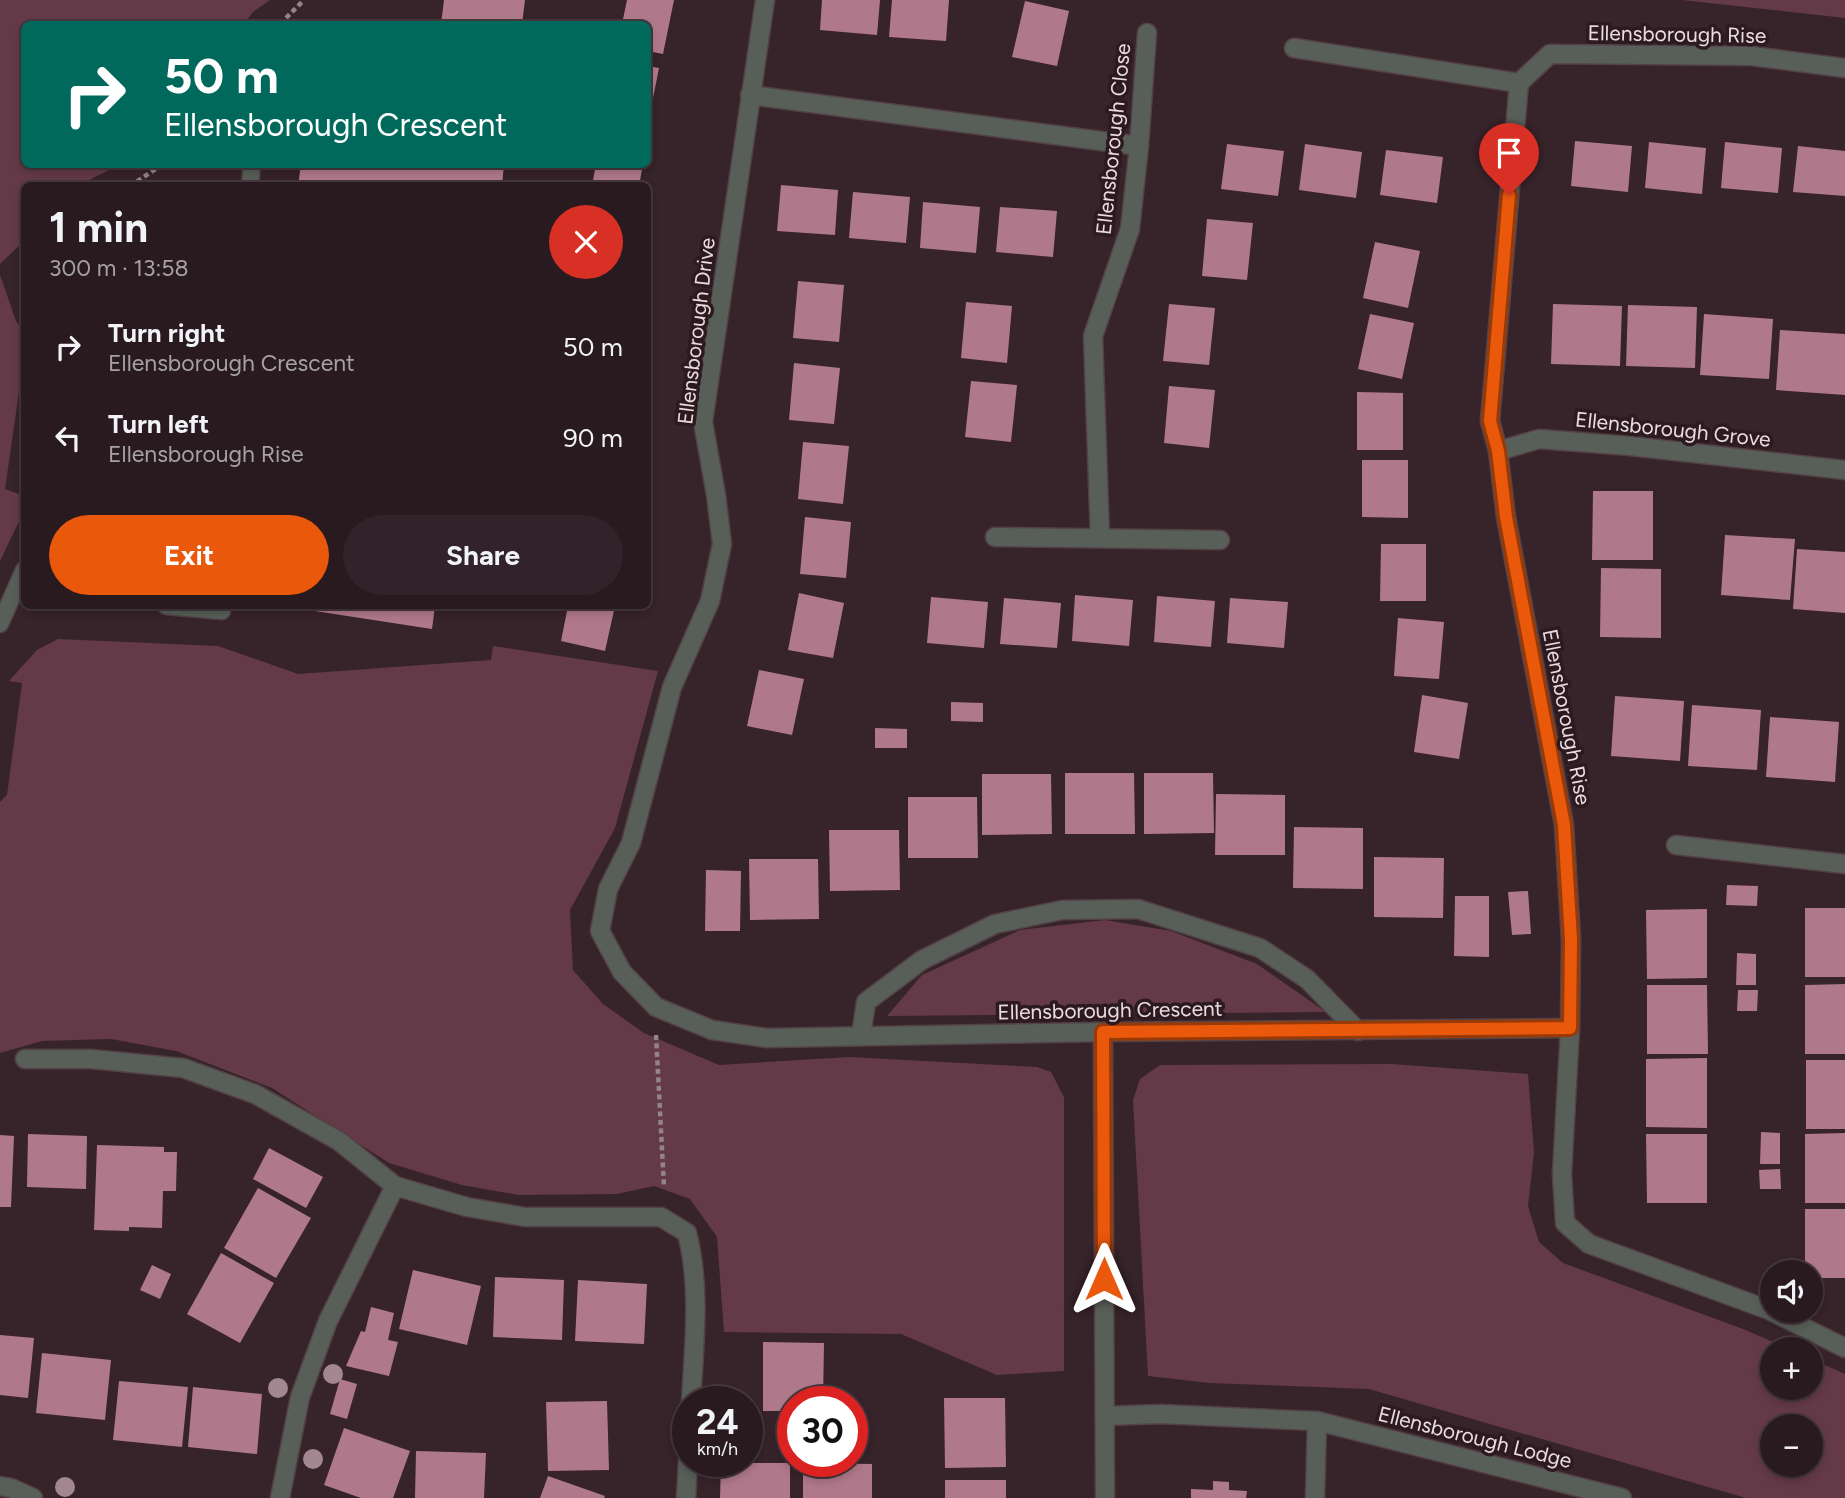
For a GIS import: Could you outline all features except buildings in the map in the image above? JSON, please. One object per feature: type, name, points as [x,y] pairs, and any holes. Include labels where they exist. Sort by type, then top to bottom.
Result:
[{"type":"street","name":"Ellensborough Drive","points":[[656,1007],[622,972],[600,931],[608,889],[631,843],[672,687],[710,601],[722,544],[704,422],[765,0]]},
{"type":"street","name":"Ellensborough Close","points":[[1100,538],[1093,336],[1130,229],[1147,33]]},
{"type":"street","points":[[1294,48],[1519,83]]},
{"type":"street","name":"Ellensborough Rise","points":[[1845,68],[1752,56],[1550,54],[1519,83],[1490,421],[1498,451],[1506,517],[1564,825],[1571,940],[1570,1028],[1562,1174],[1565,1223],[1589,1244],[1769,1310],[1845,1348]]},
{"type":"street","points":[[750,95],[1139,146]]},
{"type":"street","name":"Ellensborough Grove","points":[[1498,451],[1539,439],[1630,446],[1845,470]]},
{"type":"street","points":[[995,537],[1220,540]]},
{"type":"street","points":[[1676,845],[1845,864]]},
{"type":"street","points":[[862,1036],[866,1002],[922,960],[995,924],[1075,909],[1138,909],[1260,948],[1307,979],[1358,1031]]},
{"type":"street","name":"Ellensborough Crescent","points":[[656,1007],[712,1030],[767,1038],[1570,1028]]},
{"type":"street","points":[[1103,1032],[1105,1498]]},
{"type":"street","points":[[25,1059],[91,1059],[183,1068],[255,1094],[315,1127],[339,1141],[395,1186],[467,1207],[525,1217],[661,1217],[687,1233],[694,1262],[692,1386]]},
{"type":"street","points":[[280,1498],[300,1397],[318,1346],[395,1186]]},
{"type":"street","name":"Ellensborough Lodge","points":[[1105,1416],[1160,1414],[1317,1420],[1622,1498]]},
{"type":"street","points":[[1315,1498],[1317,1420]]},
{"type":"street","points":[[0,1486],[33,1498]]},
{"type":"lane","points":[[0,624],[21,579]]},
{"type":"lane","points":[[200,609],[222,611]]},
{"type":"path","points":[[283,21],[304,0]]},
{"type":"path","points":[[136,182],[157,168]]},
{"type":"path","points":[[656,1031],[664,1188]]},
{"type":"shaded area","points":[[0,0],[270,0],[253,12],[246,21],[21,21],[21,168],[113,168],[88,182],[21,182],[21,244],[0,264]]},
{"type":"shaded area","points":[[1682,0],[1845,0],[1845,18]]},
{"type":"shaded area","points":[[0,275],[21,328],[21,378],[5,489],[21,495],[21,517],[0,561]]},
{"type":"shaded area","points":[[58,639],[218,646],[298,674],[491,660],[493,646],[658,671],[615,828],[570,910],[573,970],[603,1004],[644,1033],[719,1065],[849,1057],[1037,1067],[1051,1072],[1064,1097],[1064,1371],[997,1375],[901,1334],[724,1332],[717,1237],[690,1199],[654,1186],[617,1194],[519,1195],[462,1185],[389,1163],[272,1088],[176,1051],[111,1039],[42,1041],[0,1053],[0,802],[7,795],[22,683],[9,681],[37,650]]},
{"type":"shaded area","points":[[1105,920],[1171,931],[1257,964],[1326,1012],[887,1016],[922,975],[1020,930]]},
{"type":"shaded area","points":[[1391,1064],[1528,1074],[1534,1152],[1528,1206],[1539,1242],[1563,1263],[1761,1337],[1760,1400],[1823,1400],[1823,1364],[1845,1374],[1845,1498],[1746,1498],[1369,1389],[1210,1383],[1148,1376],[1133,1100],[1140,1079],[1160,1065]]},
{"type":"route","points":[[1104,1279],[1103,1032],[1570,1028],[1571,940],[1564,825],[1506,517],[1498,451],[1490,421],[1509,195]]}]
